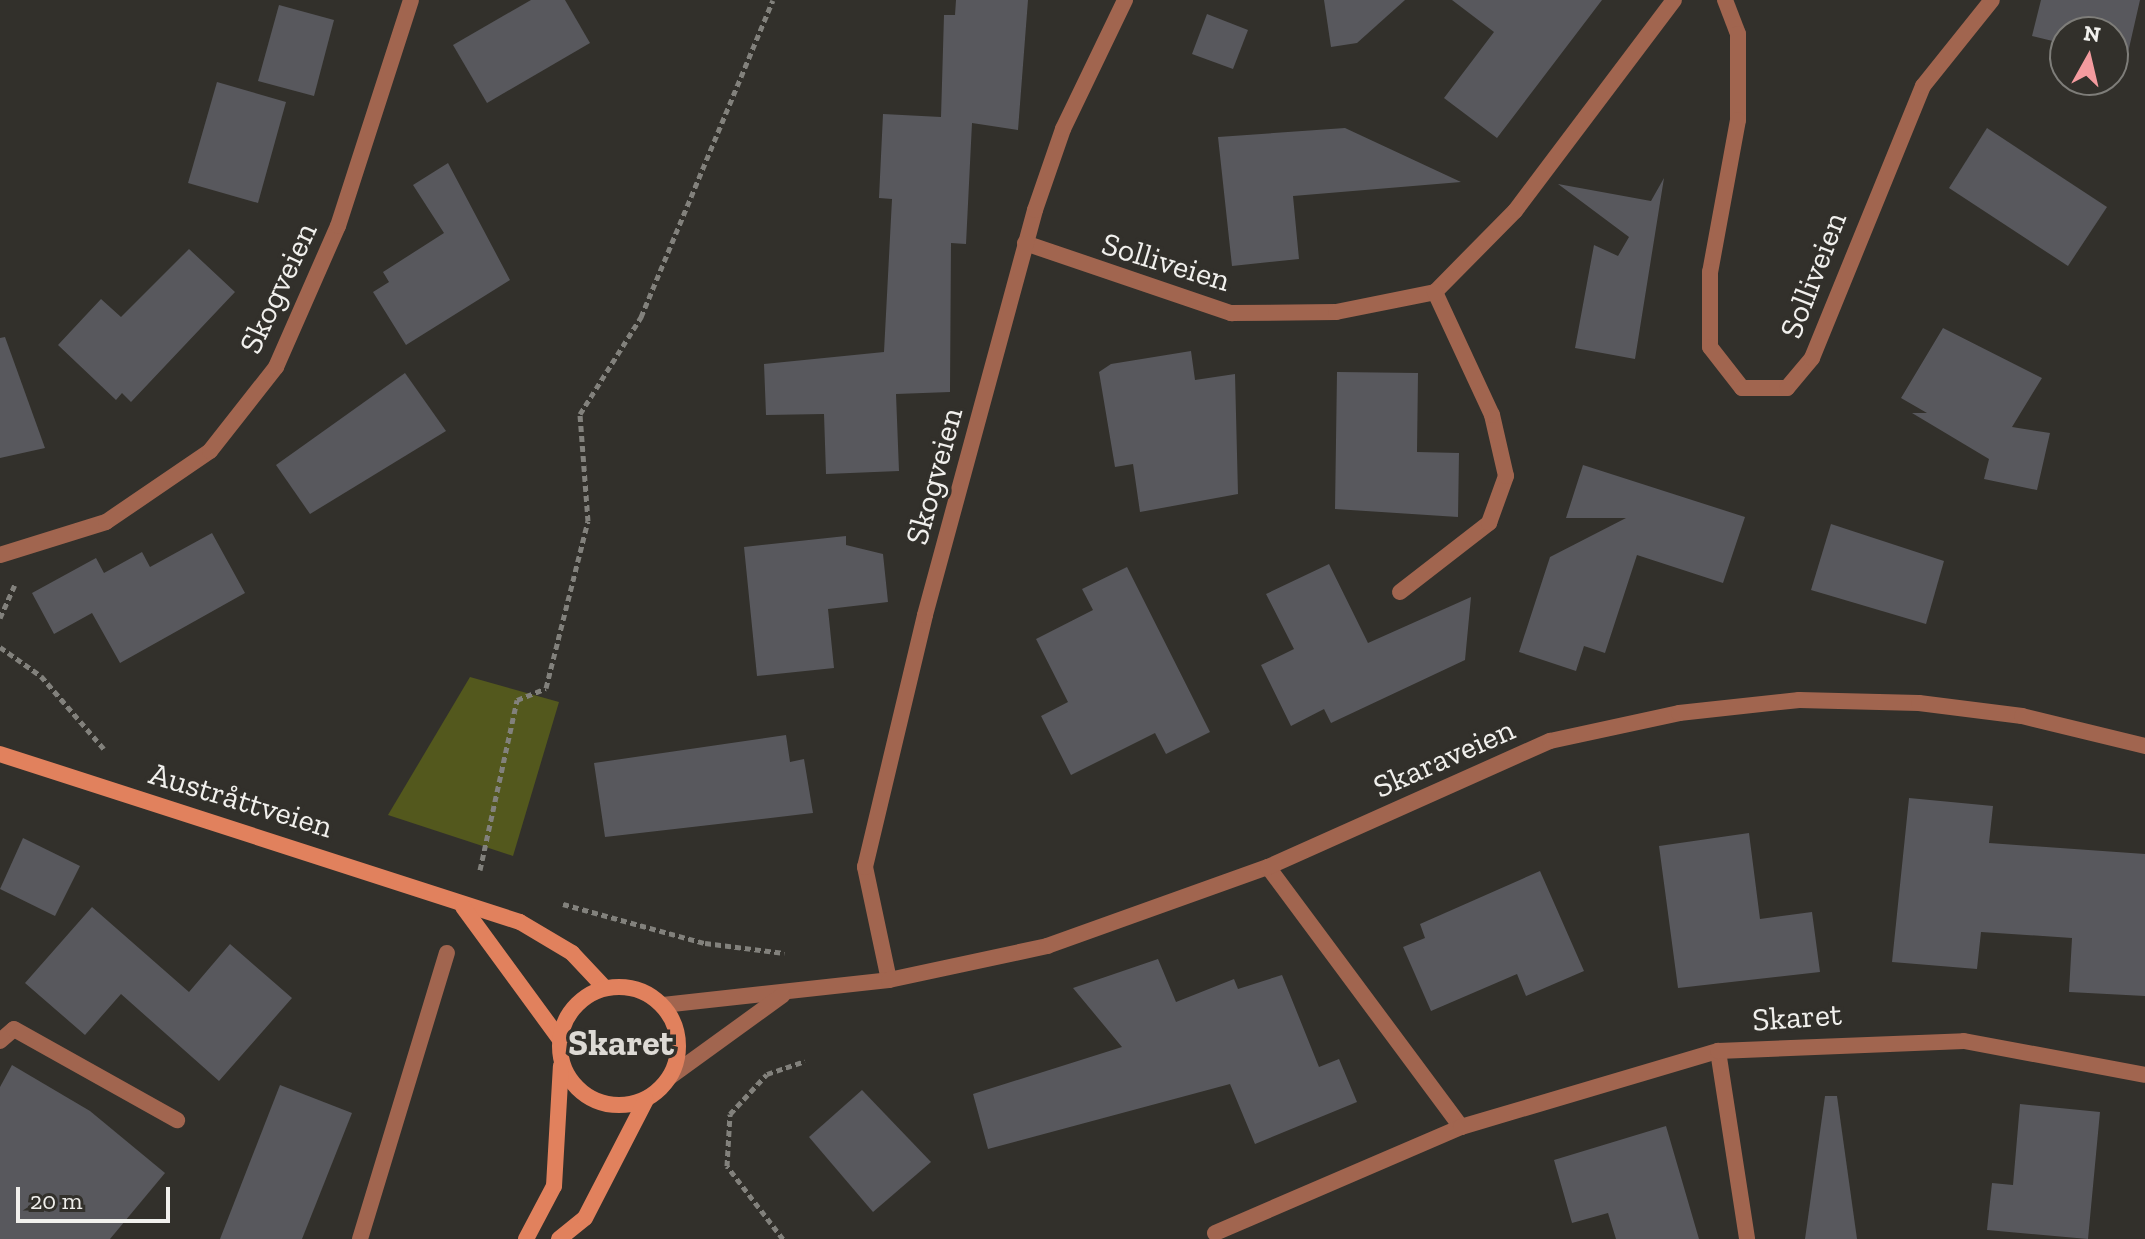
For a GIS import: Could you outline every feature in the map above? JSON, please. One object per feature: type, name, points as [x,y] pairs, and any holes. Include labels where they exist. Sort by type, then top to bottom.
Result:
[{"type":"street","name":"Skogveien","points":[[0,555],[106,522],[210,451],[276,367],[338,226],[411,0]]},
{"type":"street","name":"Skogveien","points":[[889,980],[865,867],[1025,243],[1063,129],[1125,0]]},
{"type":"street","points":[[1400,592],[1489,523],[1506,476],[1492,415],[1435,292],[1515,211],[1674,0]]},
{"type":"street","name":"Solliveien","points":[[1725,0],[1738,34],[1738,120],[1710,272],[1710,347],[1742,388],[1787,388],[1812,358],[1923,86],[1992,0]]},
{"type":"street","name":"Solliveien","points":[[1025,243],[1231,313],[1336,312],[1435,292]]},
{"type":"street","name":"Skaraveien","points":[[663,1005],[889,980],[1047,946],[1268,867],[1550,741],[1679,713],[1799,700],[1919,703],[2022,716],[2145,746]]},
{"type":"street","name":"Austråttveien","points":[[0,754],[403,880],[463,907],[520,922],[572,953],[605,988]]},
{"type":"street","points":[[1268,867],[1461,1127]]},
{"type":"street","name":"Austråttveien","points":[[463,907],[559,1038]]},
{"type":"street","points":[[360,1239],[447,953]]},
{"type":"street","points":[[526,1239],[554,1186],[561,1065],[559,1038],[584,998],[605,988],[633,988],[663,1005],[678,1032],[671,1076],[646,1100],[585,1218],[559,1239]]},
{"type":"street","name":"Skaraveien","points":[[671,1076],[784,994]]},
{"type":"street","points":[[0,1041],[14,1029],[177,1120]]},
{"type":"street","name":"Skaret","points":[[1215,1233],[1461,1127],[1718,1051],[1964,1041],[2145,1075]]},
{"type":"street","points":[[1718,1051],[1747,1239]]},
{"type":"street","points":[[561,1065],[589,1099],[627,1106],[646,1100]]},
{"type":"path","points":[[490,874],[477,868],[517,700],[546,688],[588,521],[580,414],[641,317],[773,0]]},
{"type":"path","points":[[0,647],[41,676],[108,756]]},
{"type":"path","points":[[545,897],[705,943],[784,953]]},
{"type":"path","points":[[783,1239],[727,1166],[730,1114],[767,1074],[805,1061]]},
{"type":"green space","points":[[470,677],[559,702],[513,856],[388,815]]},
{"type":"building","points":[[531,0],[565,0],[590,43],[487,103],[453,45]]},
{"type":"building","points":[[956,0],[1028,0],[1018,130],[972,123],[966,244],[951,243],[950,392],[896,394],[899,471],[826,474],[824,414],[766,415],[764,364],[884,352],[892,199],[879,198],[883,114],[941,117],[944,15],[955,15]]},
{"type":"building","points":[[1324,0],[1405,0],[1357,43],[1331,47]]},
{"type":"building","points":[[1452,0],[1602,0],[1497,138],[1444,98],[1494,32]]},
{"type":"building","points":[[2041,0],[2140,0],[2129,48],[2129,16],[2049,16],[2049,40],[2032,36]]},
{"type":"building","points":[[279,5],[334,20],[314,96],[258,81]]},
{"type":"building","points":[[1207,14],[1248,30],[1233,69],[1192,54]]},
{"type":"building","points":[[217,82],[286,102],[258,203],[188,183]]},
{"type":"building","points":[[1345,128],[1461,182],[1293,196],[1299,259],[1232,266],[1218,137]]},
{"type":"building","points":[[1987,128],[2107,207],[2068,266],[1949,188]]},
{"type":"building","points":[[448,163],[510,280],[406,345],[373,292],[389,282],[383,272],[444,233],[413,185]]},
{"type":"building","points":[[1664,178],[1635,359],[1575,348],[1594,245],[1618,256],[1629,237],[1558,184],[1651,201]]},
{"type":"building","points":[[189,249],[235,292],[131,402],[122,393],[116,400],[58,345],[101,299],[121,317]]},
{"type":"building","points":[[1943,328],[2042,378],[2012,427],[2050,433],[2037,490],[1984,479],[1989,459],[1912,413],[1927,413],[1901,398]]},
{"type":"building","points":[[5,337],[45,448],[0,458],[0,338]]},
{"type":"building","points":[[1191,351],[1195,380],[1235,374],[1238,494],[1140,512],[1133,464],[1115,467],[1099,372],[1111,364]]},
{"type":"building","points":[[1337,372],[1418,373],[1417,452],[1459,453],[1458,517],[1335,509]]},
{"type":"building","points":[[405,373],[446,431],[310,514],[276,465]]},
{"type":"building","points":[[1583,465],[1745,517],[1723,583],[1637,555],[1605,653],[1584,646],[1576,671],[1519,652],[1550,557],[1626,518],[1566,518]]},
{"type":"building","points":[[1831,524],[1944,561],[1926,624],[1811,590]]},
{"type":"building","points":[[212,533],[245,593],[120,663],[92,613],[54,634],[32,593],[96,558],[104,573],[142,552],[150,567]]},
{"type":"building","points":[[846,536],[846,545],[883,554],[888,602],[828,609],[834,668],[757,676],[744,547]]},
{"type":"building","points":[[1329,564],[1368,643],[1471,597],[1465,660],[1331,723],[1324,709],[1291,726],[1261,665],[1294,649],[1266,594]]},
{"type":"building","points":[[1127,567],[1210,732],[1166,754],[1155,733],[1071,775],[1041,716],[1068,702],[1036,639],[1093,610],[1082,589]]},
{"type":"building","points":[[786,735],[790,762],[804,759],[813,813],[605,837],[594,763]]},
{"type":"building","points":[[1909,798],[1993,806],[1989,843],[2145,854],[2145,996],[2069,992],[2072,938],[1981,932],[1977,969],[1892,962]]},
{"type":"building","points":[[1749,833],[1760,919],[1812,912],[1820,972],[1678,988],[1659,846]]},
{"type":"building","points":[[23,838],[80,866],[55,916],[0,889]]},
{"type":"building","points":[[1540,871],[1584,971],[1526,996],[1517,974],[1431,1011],[1403,947],[1425,938],[1420,924]]},
{"type":"building","points":[[92,907],[189,992],[230,944],[292,998],[219,1081],[121,994],[85,1035],[25,983]]},
{"type":"building","points":[[1158,959],[1176,1002],[1234,979],[1238,989],[1282,975],[1319,1067],[1339,1059],[1357,1102],[1255,1144],[1230,1084],[988,1149],[973,1094],[1122,1047],[1073,988]]},
{"type":"building","points":[[12,1065],[90,1111],[165,1173],[110,1239],[0,1239],[0,1087]]},
{"type":"building","points":[[280,1085],[352,1113],[302,1239],[220,1239]]},
{"type":"building","points":[[862,1090],[931,1162],[873,1212],[809,1137]]},
{"type":"building","points":[[1825,1096],[1837,1096],[1857,1239],[1805,1239]]},
{"type":"building","points":[[2020,1104],[2100,1112],[2088,1239],[1987,1230],[1992,1183],[2013,1185]]},
{"type":"building","points":[[1666,1126],[1699,1239],[1616,1239],[1608,1213],[1572,1223],[1554,1160]]},
{"type":"district","name":"Skaret","points":[[621,1043]]}]
